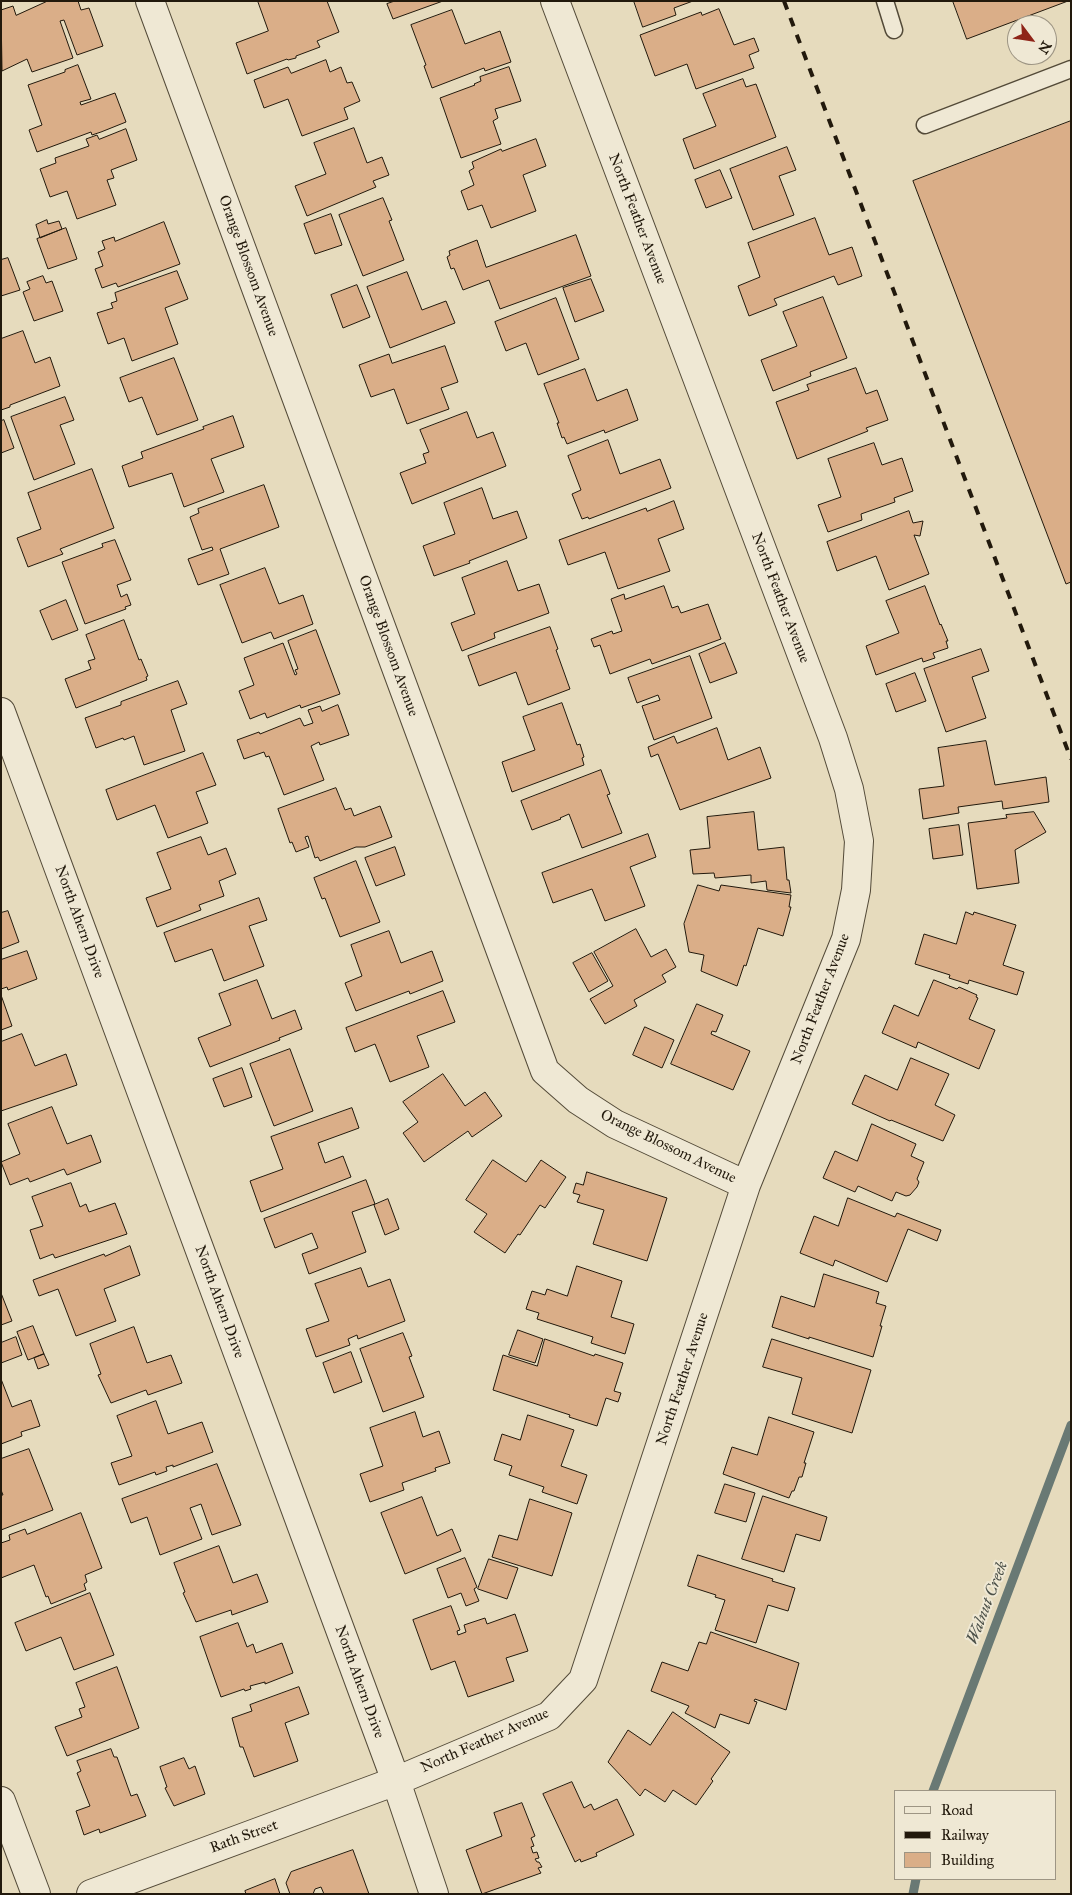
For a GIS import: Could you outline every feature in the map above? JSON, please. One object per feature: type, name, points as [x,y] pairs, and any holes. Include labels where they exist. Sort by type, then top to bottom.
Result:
[{"type":"street","name":"Orange Blossom Avenue","points":[[150,1],[545,1071],[578,1100],[614,1124],[746,1186]]},
{"type":"street","name":"North Feather Avenue","points":[[396,1781],[549,1716],[583,1680],[746,1186],[846,939],[856,890],[859,841],[848,788],[833,738],[555,1]]},
{"type":"street","name":"North Ahern Drive","points":[[1,712],[396,1781],[434,1894]]},
{"type":"street","name":"Rath Street","points":[[92,1894],[396,1781]]},
{"type":"street","points":[[1,1801],[36,1894]]},
{"type":"lane","points":[[885,1],[894,30]]},
{"type":"lane","points":[[925,125],[1071,69]]},
{"type":"building","points":[[48,1],[78,1],[81,10],[89,8],[103,46],[77,55],[64,20],[60,21],[73,58],[32,72],[27,59],[2,71],[1,10],[13,6],[16,15]]},
{"type":"building","points":[[258,1],[327,1],[339,32],[317,41],[320,47],[296,56],[296,58],[287,59],[247,74],[236,43],[268,31]]},
{"type":"building","points":[[395,1],[443,1],[393,19],[387,4]]},
{"type":"building","points":[[634,1],[693,1],[674,8],[676,15],[643,27]]},
{"type":"building","points":[[953,1],[1068,1],[1031,15],[1007,15],[1007,24],[967,39]]},
{"type":"building","points":[[719,9],[734,45],[754,38],[759,51],[749,55],[754,68],[696,89],[687,64],[655,76],[640,35],[701,12],[702,15]]},
{"type":"building","points":[[452,10],[465,44],[500,31],[511,62],[485,71],[484,68],[432,88],[424,66],[426,65],[411,25]]},
{"type":"building","points":[[326,60],[330,72],[341,67],[347,83],[352,82],[360,101],[344,108],[348,119],[302,136],[288,99],[264,108],[254,80],[288,67],[291,73]]},
{"type":"building","points":[[78,65],[91,99],[80,102],[81,105],[115,93],[126,122],[92,135],[91,132],[37,152],[29,130],[42,125],[28,85],[65,72],[65,70]]},
{"type":"building","points":[[509,67],[521,101],[495,109],[498,118],[493,121],[501,144],[461,158],[440,98],[475,85],[481,81],[480,77]]},
{"type":"building","points":[[743,79],[746,87],[756,84],[776,137],[694,169],[683,139],[716,126],[703,94]]},
{"type":"building","points":[[1071,121],[1071,582],[1066,584],[913,181]]},
{"type":"building","points":[[354,128],[367,163],[382,157],[389,175],[373,181],[376,187],[307,216],[295,186],[326,174],[314,143]]},
{"type":"building","points":[[126,129],[137,160],[111,170],[114,178],[107,180],[116,205],[77,219],[67,191],[50,197],[40,169],[56,163],[55,158],[89,146],[86,139],[97,135],[99,139]]},
{"type":"building","points":[[536,139],[546,166],[523,175],[536,211],[491,228],[482,205],[468,210],[461,191],[474,185],[469,171],[474,168],[472,162],[501,149],[502,151]]},
{"type":"building","points":[[787,147],[796,170],[779,176],[794,215],[753,230],[730,169]]},
{"type":"building","points":[[720,170],[732,198],[706,208],[695,180]]},
{"type":"building","points":[[383,198],[392,220],[389,221],[404,260],[363,276],[339,215]]},
{"type":"building","points":[[331,214],[342,245],[315,254],[304,224]]},
{"type":"building","points":[[815,218],[829,255],[852,247],[862,276],[838,285],[834,276],[774,299],[777,305],[749,316],[738,286],[760,277],[748,243]]},
{"type":"building","points":[[47,220],[48,224],[59,221],[62,229],[40,238],[36,225]]},
{"type":"building","points":[[164,222],[180,264],[118,287],[116,283],[102,288],[95,269],[103,266],[98,252],[105,249],[102,241],[114,237],[115,241]]},
{"type":"building","points":[[66,228],[77,259],[48,269],[37,239]]},
{"type":"building","points":[[576,235],[591,276],[500,309],[489,280],[463,290],[454,268],[451,269],[447,257],[450,255],[449,251],[477,240],[486,267]]},
{"type":"building","points":[[8,258],[20,290],[1,296],[1,260]]},
{"type":"building","points":[[177,271],[188,299],[165,308],[178,344],[132,361],[124,338],[108,344],[97,313],[113,308],[111,303],[117,301],[115,293]]},
{"type":"building","points":[[407,272],[422,310],[446,301],[455,323],[390,348],[367,287]]},
{"type":"building","points":[[43,276],[46,283],[52,281],[63,311],[34,321],[23,292],[30,289],[27,282]]},
{"type":"building","points":[[591,279],[604,311],[575,322],[563,288]]},
{"type":"building","points":[[357,285],[370,317],[343,328],[331,295]]},
{"type":"building","points":[[823,297],[847,358],[810,372],[811,376],[773,391],[761,360],[797,346],[783,312]]},
{"type":"building","points":[[556,298],[579,359],[538,375],[526,343],[506,351],[495,322]]},
{"type":"building","points":[[23,331],[35,363],[50,357],[60,386],[1,410],[1,339]]},
{"type":"building","points":[[445,346],[458,382],[441,388],[449,409],[407,424],[394,389],[371,397],[359,365],[389,354],[392,363]]},
{"type":"building","points":[[174,358],[198,420],[157,435],[142,397],[129,402],[120,378]]},
{"type":"building","points":[[856,368],[866,394],[877,390],[888,420],[866,428],[868,431],[797,459],[776,402],[809,390],[807,385]]},
{"type":"building","points":[[585,369],[597,401],[627,389],[638,420],[605,433],[604,430],[567,444],[564,437],[562,438],[557,423],[559,423],[544,384]]},
{"type":"building","points":[[65,397],[74,420],[60,425],[75,464],[34,480],[11,417]]},
{"type":"building","points":[[467,412],[477,438],[493,432],[506,466],[412,504],[400,473],[426,463],[423,454],[429,452],[420,430]]},
{"type":"building","points":[[233,416],[244,447],[211,459],[224,492],[184,507],[172,473],[129,487],[122,466],[143,458],[141,452],[204,429],[203,427]]},
{"type":"building","points":[[4,420],[14,448],[1,453],[1,421]]},
{"type":"building","points":[[608,440],[620,474],[660,459],[671,488],[589,519],[588,517],[582,519],[572,494],[581,490],[568,456]]},
{"type":"building","points":[[874,443],[882,465],[902,458],[913,491],[894,498],[895,502],[861,514],[862,520],[828,532],[818,505],[841,497],[828,459]]},
{"type":"building","points":[[92,469],[114,528],[60,549],[63,554],[28,567],[17,538],[41,529],[28,493]]},
{"type":"building","points":[[264,485],[279,527],[220,549],[229,574],[198,585],[188,559],[213,550],[212,547],[202,550],[190,517],[199,513],[198,509]]},
{"type":"building","points":[[482,488],[493,519],[517,511],[527,538],[469,561],[470,563],[434,576],[423,546],[455,534],[444,503]]},
{"type":"building","points":[[674,501],[684,529],[658,539],[670,571],[618,589],[605,552],[568,565],[559,540],[646,508],[647,511]]},
{"type":"building","points":[[909,511],[913,523],[923,521],[920,536],[914,535],[929,574],[889,590],[876,556],[837,571],[827,542]]},
{"type":"building","points":[[115,540],[131,580],[117,585],[121,597],[127,594],[131,605],[125,607],[126,609],[85,624],[62,562],[103,547],[102,544]]},
{"type":"building","points":[[507,561],[518,591],[539,584],[549,613],[494,633],[495,638],[462,651],[451,623],[475,614],[462,578]]},
{"type":"building","points":[[265,568],[279,604],[303,595],[313,624],[274,639],[271,632],[242,643],[220,585]]},
{"type":"building","points":[[664,586],[672,608],[678,606],[681,613],[708,604],[721,639],[652,664],[650,659],[610,674],[600,645],[594,647],[591,639],[612,631],[613,634],[622,631],[611,599],[624,594],[625,599]]},
{"type":"building","points":[[925,586],[948,641],[946,641],[948,648],[933,653],[935,658],[923,662],[922,658],[876,675],[866,646],[899,633],[886,601]]},
{"type":"building","points":[[66,600],[78,630],[52,640],[40,611]]},
{"type":"building","points":[[124,620],[139,660],[141,659],[148,676],[146,677],[147,680],[76,708],[65,679],[91,669],[88,661],[95,659],[86,635]]},
{"type":"building","points":[[550,627],[570,689],[528,705],[516,672],[479,686],[468,656]]},
{"type":"building","points":[[316,630],[340,694],[301,708],[300,705],[267,718],[265,713],[250,719],[239,691],[254,685],[244,658],[283,643],[295,675],[297,674],[295,670],[298,669],[288,641]]},
{"type":"building","points":[[725,643],[737,673],[710,683],[699,654]]},
{"type":"building","points":[[981,649],[989,671],[972,677],[986,718],[946,732],[924,669]]},
{"type":"building","points":[[690,656],[712,718],[654,740],[642,706],[660,700],[658,695],[637,703],[628,678]]},
{"type":"building","points":[[915,673],[926,701],[896,712],[886,684]]},
{"type":"building","points":[[178,681],[187,704],[171,710],[185,751],[144,765],[134,736],[96,748],[85,718],[121,705],[121,702]]},
{"type":"building","points":[[562,703],[577,745],[580,744],[584,765],[512,792],[502,762],[535,750],[523,717]]},
{"type":"building","points":[[338,705],[349,735],[320,745],[319,742],[311,746],[324,780],[284,795],[269,756],[266,757],[264,752],[244,759],[237,740],[259,732],[260,734],[300,718],[304,726],[313,723],[308,710],[320,706],[322,711]]},
{"type":"building","points":[[717,728],[728,760],[760,747],[771,778],[680,810],[658,754],[651,757],[648,747],[674,736],[677,743]]},
{"type":"building","points":[[986,741],[995,785],[1046,777],[1049,802],[1003,809],[1002,801],[958,807],[959,813],[923,819],[919,789],[944,786],[938,748]]},
{"type":"building","points":[[203,753],[216,785],[196,792],[208,823],[168,838],[155,805],[117,820],[106,790]]},
{"type":"building","points":[[601,770],[610,794],[607,795],[622,833],[582,848],[569,814],[532,830],[521,801]]},
{"type":"building","points":[[336,788],[345,810],[351,808],[354,816],[380,806],[392,837],[365,847],[356,847],[320,861],[318,857],[315,858],[308,836],[305,837],[309,847],[296,852],[292,842],[290,843],[278,809]]},
{"type":"building","points":[[754,812],[758,850],[784,847],[787,880],[789,880],[791,893],[767,890],[766,881],[751,883],[751,875],[715,878],[714,873],[693,874],[690,850],[710,848],[707,817]]},
{"type":"building","points":[[1034,812],[1046,832],[1015,850],[1019,883],[977,889],[968,823],[1007,818],[1006,815]]},
{"type":"building","points":[[959,825],[963,855],[933,859],[929,829]]},
{"type":"building","points":[[648,834],[656,857],[630,867],[645,906],[605,921],[592,889],[553,903],[542,873]]},
{"type":"building","points":[[201,837],[208,855],[226,848],[236,874],[219,881],[224,896],[199,905],[201,910],[157,927],[146,898],[171,889],[157,853]]},
{"type":"building","points":[[395,847],[405,875],[376,886],[365,858]]},
{"type":"building","points":[[356,861],[380,922],[340,937],[325,898],[322,899],[314,878]]},
{"type":"building","points":[[698,885],[719,891],[721,885],[791,895],[789,907],[791,907],[783,936],[758,928],[746,966],[744,965],[737,986],[701,971],[704,955],[689,952],[684,924]]},
{"type":"building","points":[[259,898],[267,920],[249,926],[264,966],[224,981],[212,949],[175,962],[164,933]]},
{"type":"building","points":[[8,911],[19,942],[1,949],[1,913]]},
{"type":"building","points":[[966,912],[973,915],[974,912],[1016,925],[1003,965],[1024,972],[1017,995],[969,980],[968,984],[949,978],[950,975],[915,964],[924,934],[956,944]]},
{"type":"building","points":[[636,929],[651,957],[666,949],[676,967],[662,975],[666,982],[634,1000],[637,1006],[605,1024],[590,999],[613,986],[594,952]]},
{"type":"building","points":[[389,931],[401,963],[432,951],[443,981],[410,994],[409,991],[356,1011],[345,983],[362,976],[351,945]]},
{"type":"building","points":[[27,951],[37,979],[8,990],[7,987],[1,989],[1,960]]},
{"type":"building","points":[[592,953],[608,981],[589,992],[573,963]]},
{"type":"building","points":[[257,980],[272,1019],[295,1010],[302,1029],[279,1038],[280,1040],[210,1067],[198,1038],[231,1025],[219,994]]},
{"type":"building","points":[[934,980],[957,989],[959,987],[977,995],[976,997],[978,998],[969,1019],[995,1030],[979,1069],[918,1042],[916,1048],[882,1033],[894,1005],[918,1016]]},
{"type":"building","points":[[443,991],[455,1022],[417,1036],[429,1067],[390,1082],[375,1044],[355,1052],[346,1028]]},
{"type":"building","points":[[1,995],[12,1026],[1,1030]]},
{"type":"building","points":[[697,1004],[723,1015],[716,1032],[712,1031],[711,1034],[750,1051],[733,1090],[671,1064]]},
{"type":"building","points":[[645,1027],[674,1040],[662,1068],[633,1055]]},
{"type":"building","points":[[22,1034],[35,1066],[66,1054],[77,1085],[1,1111],[1,1042]]},
{"type":"building","points":[[290,1049],[313,1111],[274,1126],[250,1064]]},
{"type":"building","points":[[911,1058],[949,1074],[935,1105],[955,1115],[943,1141],[852,1104],[865,1075],[897,1090]]},
{"type":"building","points":[[242,1068],[252,1097],[224,1107],[213,1079]]},
{"type":"building","points":[[443,1074],[465,1106],[485,1092],[502,1116],[472,1137],[468,1131],[424,1162],[403,1133],[418,1122],[403,1102]]},
{"type":"building","points":[[52,1107],[67,1144],[91,1135],[101,1162],[67,1175],[64,1169],[30,1182],[28,1178],[10,1185],[1,1162],[20,1154],[8,1124]]},
{"type":"building","points":[[352,1108],[359,1128],[318,1143],[325,1163],[343,1156],[351,1177],[261,1212],[250,1181],[283,1169],[271,1137]]},
{"type":"building","points":[[872,1124],[916,1144],[911,1156],[924,1162],[917,1179],[919,1182],[917,1187],[910,1195],[906,1196],[896,1192],[892,1201],[858,1186],[855,1192],[823,1178],[835,1151],[857,1161]]},
{"type":"building","points":[[493,1160],[526,1182],[541,1160],[566,1177],[545,1208],[540,1205],[520,1235],[518,1234],[505,1253],[474,1232],[487,1214],[466,1200]]},
{"type":"building","points":[[587,1172],[667,1198],[647,1261],[593,1244],[604,1210],[577,1202],[580,1195],[573,1193],[576,1183],[583,1185]]},
{"type":"building","points":[[366,1180],[375,1204],[352,1212],[366,1252],[309,1274],[302,1254],[318,1248],[312,1233],[275,1248],[264,1219]]},
{"type":"building","points":[[71,1183],[80,1207],[86,1204],[89,1212],[115,1203],[127,1234],[55,1258],[53,1254],[40,1259],[30,1230],[43,1226],[32,1197]]},
{"type":"building","points":[[848,1198],[895,1217],[897,1213],[941,1230],[937,1241],[908,1229],[887,1282],[835,1260],[833,1266],[800,1253],[814,1216],[838,1226]]},
{"type":"building","points":[[388,1199],[399,1229],[385,1235],[374,1205]]},
{"type":"building","points":[[130,1246],[140,1275],[104,1289],[116,1321],[76,1336],[58,1289],[39,1296],[33,1280]]},
{"type":"building","points":[[577,1266],[622,1281],[611,1317],[634,1324],[625,1354],[591,1343],[593,1337],[537,1319],[539,1313],[526,1309],[532,1291],[545,1295],[547,1289],[567,1296]]},
{"type":"building","points":[[361,1268],[368,1287],[390,1279],[405,1321],[358,1339],[357,1335],[348,1339],[350,1345],[316,1357],[306,1329],[329,1321],[315,1284]]},
{"type":"building","points":[[824,1274],[879,1292],[876,1303],[886,1306],[873,1357],[772,1327],[781,1296],[814,1307]]},
{"type":"building","points":[[1,1293],[12,1321],[1,1325]]},
{"type":"building","points":[[33,1326],[44,1354],[28,1360],[17,1332]]},
{"type":"building","points":[[134,1327],[147,1363],[171,1355],[182,1383],[148,1395],[146,1390],[111,1403],[98,1375],[101,1374],[90,1344]]},
{"type":"building","points":[[518,1330],[543,1339],[535,1363],[509,1355]]},
{"type":"building","points":[[403,1333],[412,1356],[409,1357],[424,1397],[383,1412],[360,1349]]},
{"type":"building","points":[[16,1337],[22,1355],[1,1363],[1,1343]]},
{"type":"building","points":[[545,1339],[594,1356],[595,1354],[623,1363],[614,1391],[621,1393],[618,1402],[606,1398],[597,1426],[569,1417],[570,1415],[493,1390],[503,1355],[537,1366]]},
{"type":"building","points":[[772,1339],[871,1370],[852,1433],[792,1414],[802,1378],[763,1367]]},
{"type":"building","points":[[351,1352],[362,1382],[334,1393],[323,1363]]},
{"type":"building","points":[[44,1354],[49,1365],[38,1369],[34,1358]]},
{"type":"building","points":[[1,1379],[12,1407],[31,1400],[40,1426],[21,1432],[22,1436],[1,1444]]},
{"type":"building","points":[[156,1401],[168,1434],[202,1422],[213,1452],[173,1467],[173,1465],[166,1467],[167,1471],[156,1475],[155,1472],[119,1485],[111,1463],[132,1456],[117,1416]]},
{"type":"building","points":[[415,1412],[423,1437],[439,1431],[450,1463],[435,1468],[436,1471],[402,1483],[404,1490],[370,1502],[360,1474],[383,1466],[370,1428]]},
{"type":"building","points":[[528,1415],[574,1430],[561,1466],[587,1475],[577,1504],[542,1492],[544,1487],[509,1475],[512,1466],[494,1460],[502,1434],[520,1440]]},
{"type":"building","points":[[769,1417],[814,1432],[804,1463],[806,1463],[802,1477],[799,1477],[794,1491],[792,1491],[789,1498],[723,1474],[732,1447],[757,1455]]},
{"type":"building","points":[[29,1449],[53,1510],[1,1530],[1,1495],[3,1495],[1,1490],[1,1459]]},
{"type":"building","points":[[217,1464],[241,1525],[212,1535],[201,1504],[190,1508],[202,1539],[160,1555],[147,1517],[131,1523],[122,1499]]},
{"type":"building","points":[[725,1484],[755,1493],[746,1522],[715,1513]]},
{"type":"building","points":[[763,1496],[827,1517],[820,1541],[796,1534],[784,1572],[742,1559]]},
{"type":"building","points":[[422,1497],[437,1536],[452,1529],[461,1551],[405,1574],[381,1513]]},
{"type":"building","points":[[530,1499],[572,1513],[552,1576],[492,1557],[499,1535],[517,1540]]},
{"type":"building","points":[[81,1513],[102,1568],[85,1575],[87,1582],[84,1584],[86,1590],[51,1604],[48,1596],[46,1597],[34,1565],[1,1578],[1,1543],[10,1540],[9,1535],[25,1529],[27,1534]]},
{"type":"building","points":[[219,1546],[233,1583],[257,1574],[268,1602],[232,1615],[231,1610],[196,1622],[183,1593],[185,1592],[174,1563]]},
{"type":"building","points":[[698,1555],[795,1588],[788,1611],[768,1605],[756,1643],[715,1630],[725,1600],[688,1586]]},
{"type":"building","points":[[465,1558],[477,1587],[474,1589],[479,1601],[466,1606],[461,1593],[448,1598],[437,1569]]},
{"type":"building","points":[[489,1559],[518,1568],[507,1599],[478,1589]]},
{"type":"building","points":[[90,1593],[114,1655],[74,1670],[61,1637],[26,1651],[15,1623]]},
{"type":"building","points":[[451,1606],[460,1630],[457,1631],[458,1635],[466,1632],[464,1625],[485,1618],[487,1624],[515,1614],[528,1651],[506,1658],[514,1681],[468,1697],[455,1661],[431,1670],[413,1620]]},
{"type":"building","points":[[238,1623],[247,1647],[253,1644],[256,1653],[282,1643],[293,1673],[265,1684],[265,1682],[250,1686],[251,1689],[245,1691],[244,1689],[221,1697],[200,1637]]},
{"type":"building","points":[[711,1632],[799,1663],[786,1710],[755,1699],[754,1701],[757,1702],[749,1724],[720,1714],[715,1728],[685,1713],[689,1706],[651,1691],[662,1662],[688,1671],[699,1642],[706,1644]]},
{"type":"building","points":[[117,1667],[139,1728],[67,1756],[55,1727],[82,1717],[79,1709],[85,1707],[76,1683]]},
{"type":"building","points":[[299,1687],[309,1714],[285,1723],[298,1761],[254,1777],[243,1747],[240,1747],[232,1718],[252,1711],[250,1705]]},
{"type":"building","points":[[673,1712],[730,1752],[696,1805],[673,1790],[665,1802],[645,1789],[640,1796],[608,1762],[628,1730],[650,1745]]},
{"type":"building","points":[[111,1749],[114,1757],[117,1757],[131,1796],[137,1794],[146,1816],[100,1833],[99,1829],[84,1835],[76,1811],[90,1806],[77,1773],[81,1771],[77,1761]]},
{"type":"building","points":[[184,1758],[189,1769],[195,1766],[205,1794],[174,1806],[165,1788],[167,1787],[160,1767]]},
{"type":"building","points":[[572,1782],[584,1808],[591,1804],[594,1810],[617,1799],[634,1835],[596,1853],[597,1856],[581,1862],[580,1859],[575,1862],[543,1794]]},
{"type":"building","points":[[522,1803],[535,1836],[531,1838],[534,1846],[531,1847],[533,1853],[537,1852],[539,1858],[535,1859],[542,1867],[538,1868],[541,1873],[482,1894],[466,1850],[502,1836],[494,1813]]},
{"type":"building","points":[[353,1850],[369,1894],[324,1894],[321,1887],[315,1889],[313,1894],[290,1894],[286,1883],[291,1872]]},
{"type":"building","points":[[275,1879],[280,1894],[246,1894],[245,1891]]},
{"type":"waterway","name":"Walnut Creek","points":[[933,1790],[1071,1425]]},
{"type":"waterway","name":"Walnut Creek","points":[[913,1894],[916,1880]]},
{"type":"railway","points":[[784,1],[1071,759]]}]
